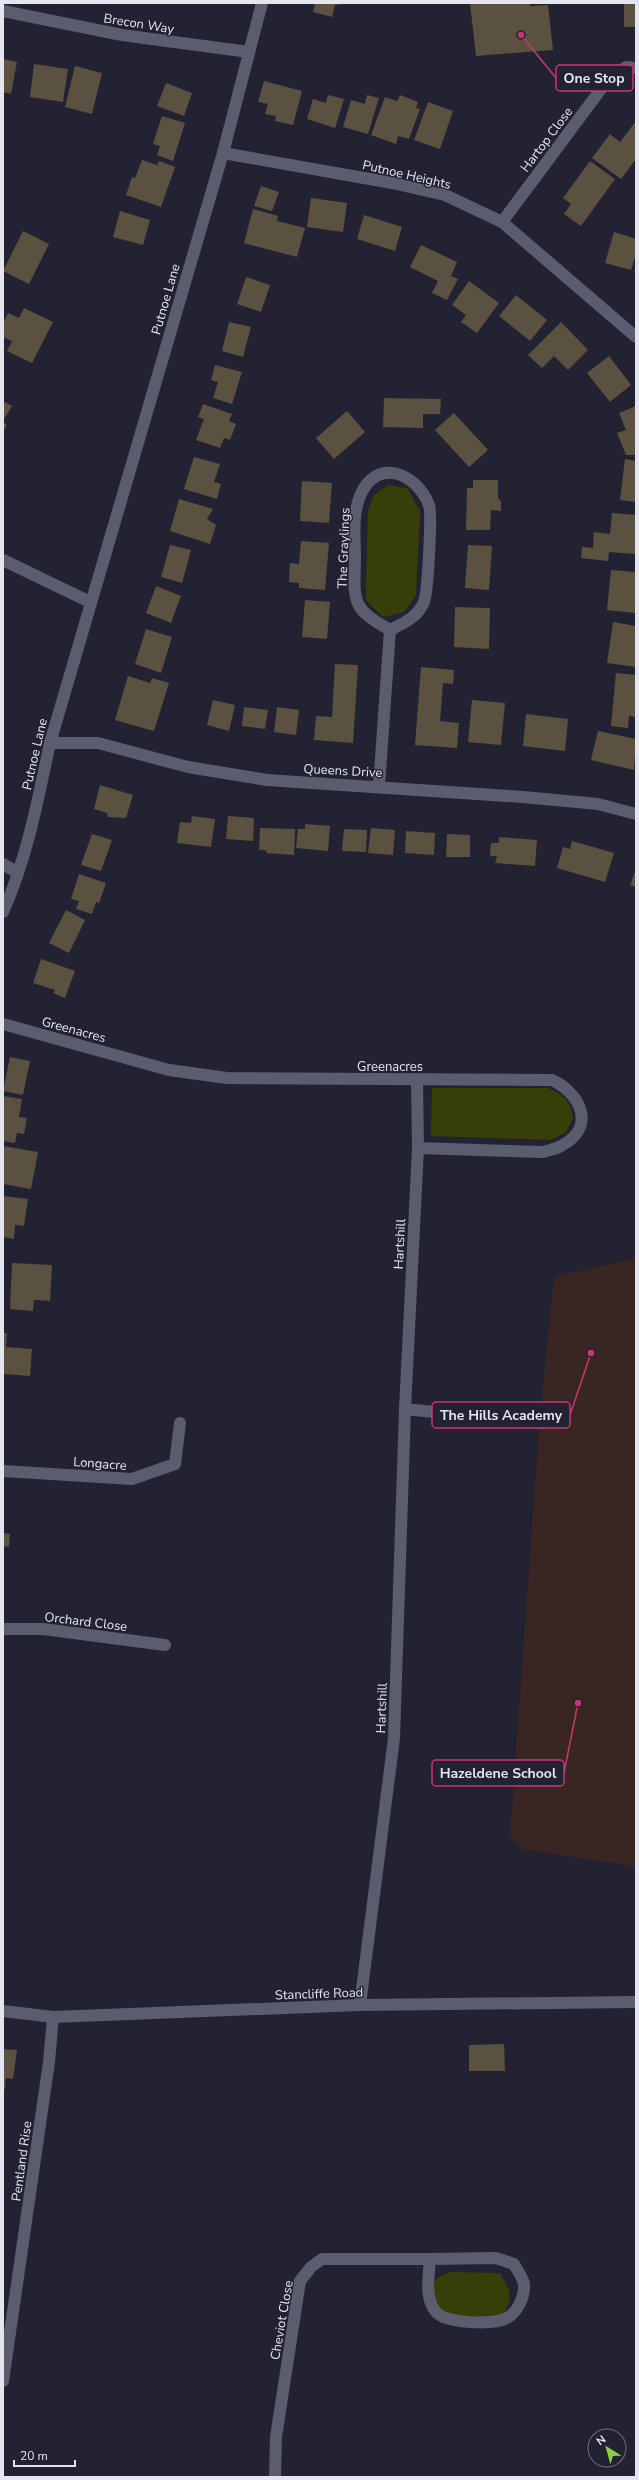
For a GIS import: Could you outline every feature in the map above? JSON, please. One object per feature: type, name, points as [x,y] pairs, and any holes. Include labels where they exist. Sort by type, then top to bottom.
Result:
[{"type":"street","name":"Putnoe Lane","points":[[3,912],[18,873],[33,820],[50,742],[223,153],[262,3]]},
{"type":"street","name":"Brecon Way","points":[[3,11],[122,35],[249,52]]},
{"type":"street","name":"Hartop Close","points":[[502,222],[610,77],[626,68],[636,68]]},
{"type":"street","name":"Putnoe Heights","points":[[223,153],[392,183],[445,196],[502,222],[636,337]]},
{"type":"street","name":"The Graylings","points":[[385,472],[402,474],[418,486],[429,506],[429,554],[424,601],[414,617],[390,630],[370,619],[358,607],[354,588],[356,510],[367,482],[385,472]]},
{"type":"street","points":[[3,560],[90,602]]},
{"type":"street","points":[[379,786],[390,630]]},
{"type":"street","name":"Queens Drive","points":[[50,742],[98,743],[188,767],[267,780],[379,786],[598,804],[636,814]]},
{"type":"street","points":[[3,864],[18,873]]},
{"type":"street","name":"Greenacres","points":[[3,1024],[169,1070],[227,1078],[552,1080],[564,1086],[576,1098],[583,1118],[576,1136],[561,1147],[543,1152],[418,1148]]},
{"type":"street","name":"Hartshill","points":[[360,2005],[394,1738],[405,1409],[418,1148],[417,1080]]},
{"type":"street","points":[[405,1409],[541,1422]]},
{"type":"street","name":"Longacre","points":[[3,1471],[132,1479],[175,1464],[180,1423]]},
{"type":"street","name":"Orchard Close","points":[[3,1629],[43,1629],[165,1645]]},
{"type":"street","name":"Stancliffe Road","points":[[3,2011],[53,2017],[360,2005],[636,2002]]},
{"type":"street","name":"Pentland Rise","points":[[3,2381],[49,2062],[53,2017]]},
{"type":"street","name":"Cheviot Close","points":[[275,2477],[276,2437],[300,2281],[311,2267],[322,2259],[496,2258],[514,2264],[524,2283],[519,2306],[507,2318],[490,2321],[454,2321],[437,2313],[428,2296],[430,2259]]},
{"type":"shaded area","points":[[636,1258],[636,1866],[633,1866],[522,1849],[510,1835],[539,1428],[554,1277]]},
{"type":"green space","points":[[388,485],[407,488],[420,511],[416,595],[404,612],[383,617],[366,600],[368,511],[374,495]]},
{"type":"green space","points":[[432,1088],[548,1088],[559,1093],[566,1099],[573,1119],[566,1132],[551,1140],[431,1136]]},
{"type":"green space","points":[[450,2272],[500,2273],[508,2289],[510,2298],[503,2315],[489,2318],[444,2317],[431,2290],[437,2278]]},
{"type":"building","points":[[315,3],[343,4],[335,5],[332,17],[313,12]]},
{"type":"building","points":[[470,3],[530,3],[530,6],[548,5],[553,50],[476,56]]},
{"type":"building","points":[[624,3],[636,3],[636,27],[624,27]]},
{"type":"building","points":[[3,59],[17,62],[11,94],[3,92]]},
{"type":"building","points":[[34,64],[68,69],[63,102],[30,97]]},
{"type":"building","points":[[75,66],[102,73],[92,114],[65,107]]},
{"type":"building","points":[[264,81],[302,91],[293,125],[275,121],[276,116],[265,114],[268,104],[258,102]]},
{"type":"building","points":[[166,83],[192,93],[184,116],[157,106]]},
{"type":"building","points":[[328,95],[344,99],[335,128],[307,119],[313,99],[326,103]]},
{"type":"building","points":[[367,95],[379,98],[368,134],[343,127],[351,100],[365,104]]},
{"type":"building","points":[[400,95],[418,102],[416,108],[420,109],[409,139],[398,136],[396,144],[371,135],[385,97],[397,101]]},
{"type":"building","points":[[428,102],[453,111],[440,149],[414,140]]},
{"type":"building","points":[[162,116],[185,123],[173,161],[157,155],[160,146],[153,144]]},
{"type":"building","points":[[636,121],[636,159],[621,179],[592,158],[610,134],[620,142]]},
{"type":"building","points":[[142,160],[157,165],[159,161],[175,167],[161,207],[126,195],[132,177],[135,178]]},
{"type":"building","points":[[590,161],[615,179],[581,226],[564,214],[571,204],[563,198]]},
{"type":"building","points":[[261,186],[279,192],[272,211],[254,206]]},
{"type":"building","points":[[311,198],[347,203],[343,232],[307,227]]},
{"type":"building","points":[[253,209],[278,216],[277,221],[305,228],[297,257],[244,243]]},
{"type":"building","points":[[120,211],[150,220],[143,245],[113,237]]},
{"type":"building","points":[[364,215],[402,227],[395,251],[357,239]]},
{"type":"building","points":[[23,231],[49,244],[29,284],[3,271]]},
{"type":"building","points":[[614,232],[636,239],[636,254],[631,270],[605,263]]},
{"type":"building","points":[[421,245],[457,262],[451,276],[458,279],[447,300],[432,293],[438,281],[410,267]]},
{"type":"building","points":[[246,277],[270,285],[261,312],[237,304]]},
{"type":"building","points":[[469,281],[499,303],[477,333],[461,322],[466,315],[452,305]]},
{"type":"building","points":[[516,295],[547,320],[530,341],[499,316]]},
{"type":"building","points":[[24,308],[53,322],[32,363],[7,351],[12,341],[3,337],[3,323],[8,313],[19,318]]},
{"type":"building","points":[[229,322],[251,327],[243,357],[222,351]]},
{"type":"building","points":[[561,322],[588,350],[568,370],[554,356],[542,368],[528,355]]},
{"type":"building","points":[[609,356],[631,385],[610,402],[587,373]]},
{"type":"building","points":[[215,365],[242,372],[232,404],[213,398],[218,382],[211,380]]},
{"type":"building","points":[[384,398],[441,399],[440,414],[423,414],[423,428],[383,427]]},
{"type":"building","points":[[3,401],[12,406],[3,421]]},
{"type":"building","points":[[203,404],[232,414],[229,421],[236,424],[230,440],[224,438],[220,448],[196,440],[204,419],[198,417]]},
{"type":"building","points":[[636,406],[636,455],[626,455],[617,433],[626,430],[619,413]]},
{"type":"building","points":[[347,411],[365,432],[334,459],[316,438]]},
{"type":"building","points":[[454,413],[488,450],[469,467],[435,430]]},
{"type":"building","points":[[3,422],[7,425],[3,432]]},
{"type":"building","points":[[194,457],[220,464],[214,482],[221,484],[217,499],[184,489]]},
{"type":"building","points":[[625,459],[636,461],[636,502],[620,500]]},
{"type":"building","points":[[473,480],[498,480],[498,498],[501,501],[501,511],[491,510],[490,530],[466,530],[467,488],[473,488]]},
{"type":"building","points":[[302,481],[332,483],[329,523],[300,521]]},
{"type":"building","points":[[179,499],[213,509],[207,519],[216,525],[210,544],[170,531]]},
{"type":"building","points":[[612,513],[636,515],[636,554],[609,552],[608,561],[581,558],[582,547],[593,548],[594,532],[610,534]]},
{"type":"building","points":[[301,541],[329,543],[325,590],[299,588],[299,583],[289,582],[290,563],[299,564]]},
{"type":"building","points":[[170,545],[191,550],[182,583],[161,577]]},
{"type":"building","points":[[468,545],[492,546],[489,590],[465,588]]},
{"type":"building","points":[[611,570],[636,572],[635,613],[607,610]]},
{"type":"building","points":[[156,586],[181,596],[171,623],[146,613]]},
{"type":"building","points":[[305,600],[330,602],[327,639],[302,637]]},
{"type":"building","points":[[455,607],[490,608],[489,649],[454,647]]},
{"type":"building","points":[[613,622],[636,626],[636,667],[607,663]]},
{"type":"building","points":[[146,629],[172,637],[161,673],[135,664]]},
{"type":"building","points":[[335,664],[358,665],[353,743],[314,740],[316,716],[332,717]]},
{"type":"building","points":[[421,667],[454,670],[453,684],[443,683],[440,721],[459,723],[457,748],[415,745]]},
{"type":"building","points":[[616,673],[636,675],[636,717],[629,716],[628,728],[611,726]]},
{"type":"building","points":[[128,676],[150,683],[152,678],[169,683],[154,731],[115,720]]},
{"type":"building","points":[[213,700],[235,705],[229,731],[207,725]]},
{"type":"building","points":[[472,700],[505,703],[501,745],[468,742]]},
{"type":"building","points":[[244,707],[268,710],[265,729],[242,726]]},
{"type":"building","points":[[277,707],[299,710],[296,735],[274,732]]},
{"type":"building","points":[[526,714],[568,719],[565,751],[523,746]]},
{"type":"building","points":[[598,731],[636,739],[634,770],[591,760]]},
{"type":"building","points":[[100,785],[133,795],[126,818],[108,817],[107,813],[94,809]]},
{"type":"building","points":[[192,816],[215,819],[211,847],[177,843],[180,822],[191,823]]},
{"type":"building","points":[[228,816],[254,818],[253,841],[226,839]]},
{"type":"building","points":[[305,824],[330,826],[328,851],[296,848],[298,829],[305,829]]},
{"type":"building","points":[[260,828],[295,829],[294,855],[267,853],[265,850],[259,850]]},
{"type":"building","points":[[371,828],[395,830],[393,855],[368,853]]},
{"type":"building","points":[[344,829],[367,830],[366,852],[342,851]]},
{"type":"building","points":[[406,831],[435,833],[434,855],[405,853]]},
{"type":"building","points":[[92,834],[112,840],[101,871],[81,865]]},
{"type":"building","points":[[447,834],[470,835],[470,857],[446,857]]},
{"type":"building","points":[[499,837],[537,840],[535,866],[495,863],[497,856],[490,856],[491,843],[499,843]]},
{"type":"building","points":[[572,841],[614,853],[605,882],[557,868],[563,847],[570,849]]},
{"type":"building","points":[[636,870],[636,887],[630,885]]},
{"type":"building","points":[[79,874],[106,883],[99,903],[96,902],[92,914],[76,909],[79,901],[71,899]]},
{"type":"building","points":[[66,910],[85,920],[69,953],[49,943]]},
{"type":"building","points":[[41,959],[75,971],[65,998],[53,993],[55,990],[33,983]]},
{"type":"building","points":[[10,1057],[30,1061],[23,1095],[3,1091]]},
{"type":"building","points":[[3,1096],[22,1099],[19,1117],[27,1118],[24,1134],[17,1133],[15,1143],[3,1141]]},
{"type":"building","points":[[3,1146],[38,1152],[31,1189],[3,1184]]},
{"type":"building","points":[[3,1196],[28,1199],[24,1226],[15,1225],[14,1239],[3,1237]]},
{"type":"building","points":[[12,1263],[52,1265],[50,1301],[34,1300],[33,1311],[10,1309]]},
{"type":"building","points":[[3,1333],[7,1333],[6,1347],[32,1349],[30,1376],[3,1374]]},
{"type":"building","points":[[3,1533],[10,1534],[9,1547],[3,1546]]},
{"type":"building","points":[[504,2044],[505,2071],[469,2071],[469,2045]]},
{"type":"building","points":[[3,2049],[17,2050],[13,2079],[6,2078],[5,2089],[3,2089]]},
{"type":"place","name":"One Stop","points":[[521,35]]},
{"type":"place","name":"The Hills Academy","points":[[591,1353]]},
{"type":"place","name":"Hazeldene School","points":[[578,1703]]}]
